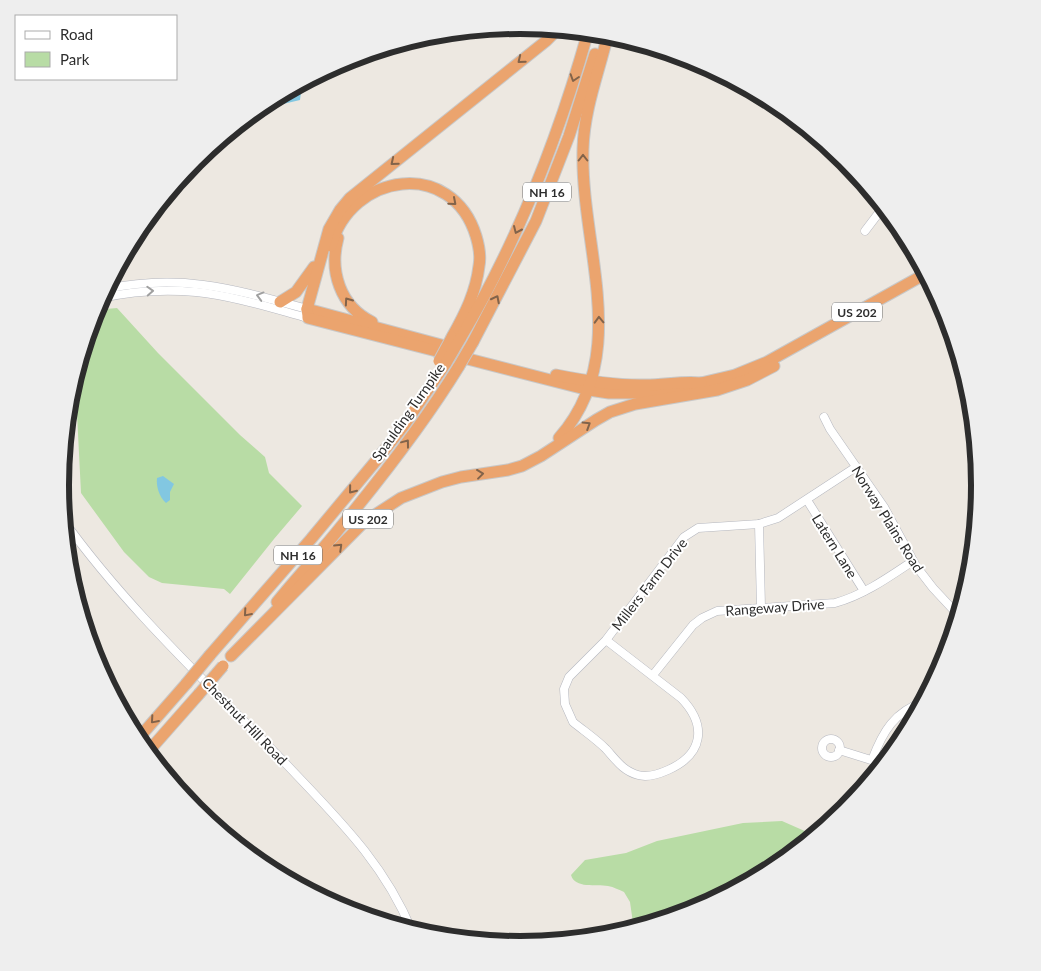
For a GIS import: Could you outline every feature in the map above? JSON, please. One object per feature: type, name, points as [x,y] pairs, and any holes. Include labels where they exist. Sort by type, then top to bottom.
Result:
[{"type":"highway","points":[[280,302],[290,297],[302,286],[316,263],[332,221],[350,198],[552,35]]},
{"type":"highway","name":"Spaulding Turnpike","points":[[143,733],[312,539],[405,424],[502,262],[534,191],[563,115],[586,39]]},
{"type":"highway","name":"Spaulding Turnpike","points":[[152,747],[349,517],[419,426],[459,366],[536,221],[577,113],[598,41]]},
{"type":"highway","points":[[546,452],[577,416],[596,369],[599,326],[583,172],[583,147],[588,111],[606,42]]},
{"type":"highway","points":[[309,313],[333,239],[340,223],[348,213],[364,198],[386,187],[405,184],[432,188],[446,196],[464,211],[471,222],[478,243],[480,265],[476,286],[456,338]]},
{"type":"highway","name":"US 202","points":[[348,213],[339,236],[334,261],[336,276],[342,293],[351,307],[365,319],[403,335],[590,386],[686,382],[701,384],[734,375],[787,352],[921,276]]},
{"type":"highway","points":[[309,313],[324,245]]},
{"type":"highway","points":[[309,313],[590,386]]},
{"type":"highway","points":[[309,313],[403,335]]},
{"type":"highway","name":"US 202","points":[[231,656],[269,620],[364,522],[383,508],[416,491],[435,484],[522,466],[581,428],[610,412],[635,404],[705,393],[726,387],[760,374],[776,365],[787,352]]},
{"type":"street","points":[[865,231],[880,211]]},
{"type":"street","points":[[114,288],[149,283],[190,283],[221,287],[280,302],[309,313]]},
{"type":"street","points":[[110,297],[161,290],[197,292],[309,313]]},
{"type":"street","name":"Norway Plains Road","points":[[824,417],[830,429],[884,507],[913,561],[933,588],[954,610]]},
{"type":"street","name":"Millers Farm Drive","points":[[606,640],[653,675],[690,707],[696,718],[699,728],[698,742],[691,754],[673,768],[651,776],[639,776],[620,766],[607,751],[573,722],[565,704],[564,689],[569,677],[606,640],[684,537],[698,528],[759,524],[778,518],[856,467]]},
{"type":"street","name":"Latern Lane","points":[[806,500],[864,591]]},
{"type":"street","points":[[759,524],[761,607]]},
{"type":"street","name":"Chestnut Hill Road","points":[[72,531],[102,572],[144,618],[246,722],[360,844],[385,878],[408,923]]},
{"type":"street","name":"Rangeway Drive","points":[[653,675],[682,637],[702,618],[717,611],[836,603],[864,591],[913,561]]},
{"type":"street","points":[[872,760],[882,735],[890,724],[905,711],[915,706]]},
{"type":"street","points":[[839,750],[878,762]]},
{"type":"green space","points":[[117,308],[158,353],[240,435],[265,457],[269,473],[302,506],[230,594],[224,589],[162,583],[149,577],[124,552],[81,493],[75,409],[84,369],[105,309]]},
{"type":"green space","points":[[782,821],[809,833],[771,861],[720,891],[666,913],[633,923],[630,902],[624,892],[608,886],[581,884],[573,879],[571,875],[585,860],[626,853],[657,841],[743,823]]},
{"type":"water","points":[[301,92],[300,100],[279,105],[295,94]]},
{"type":"water","points":[[163,476],[174,484],[170,492],[170,500],[166,503],[158,491],[157,484],[157,478]]}]
